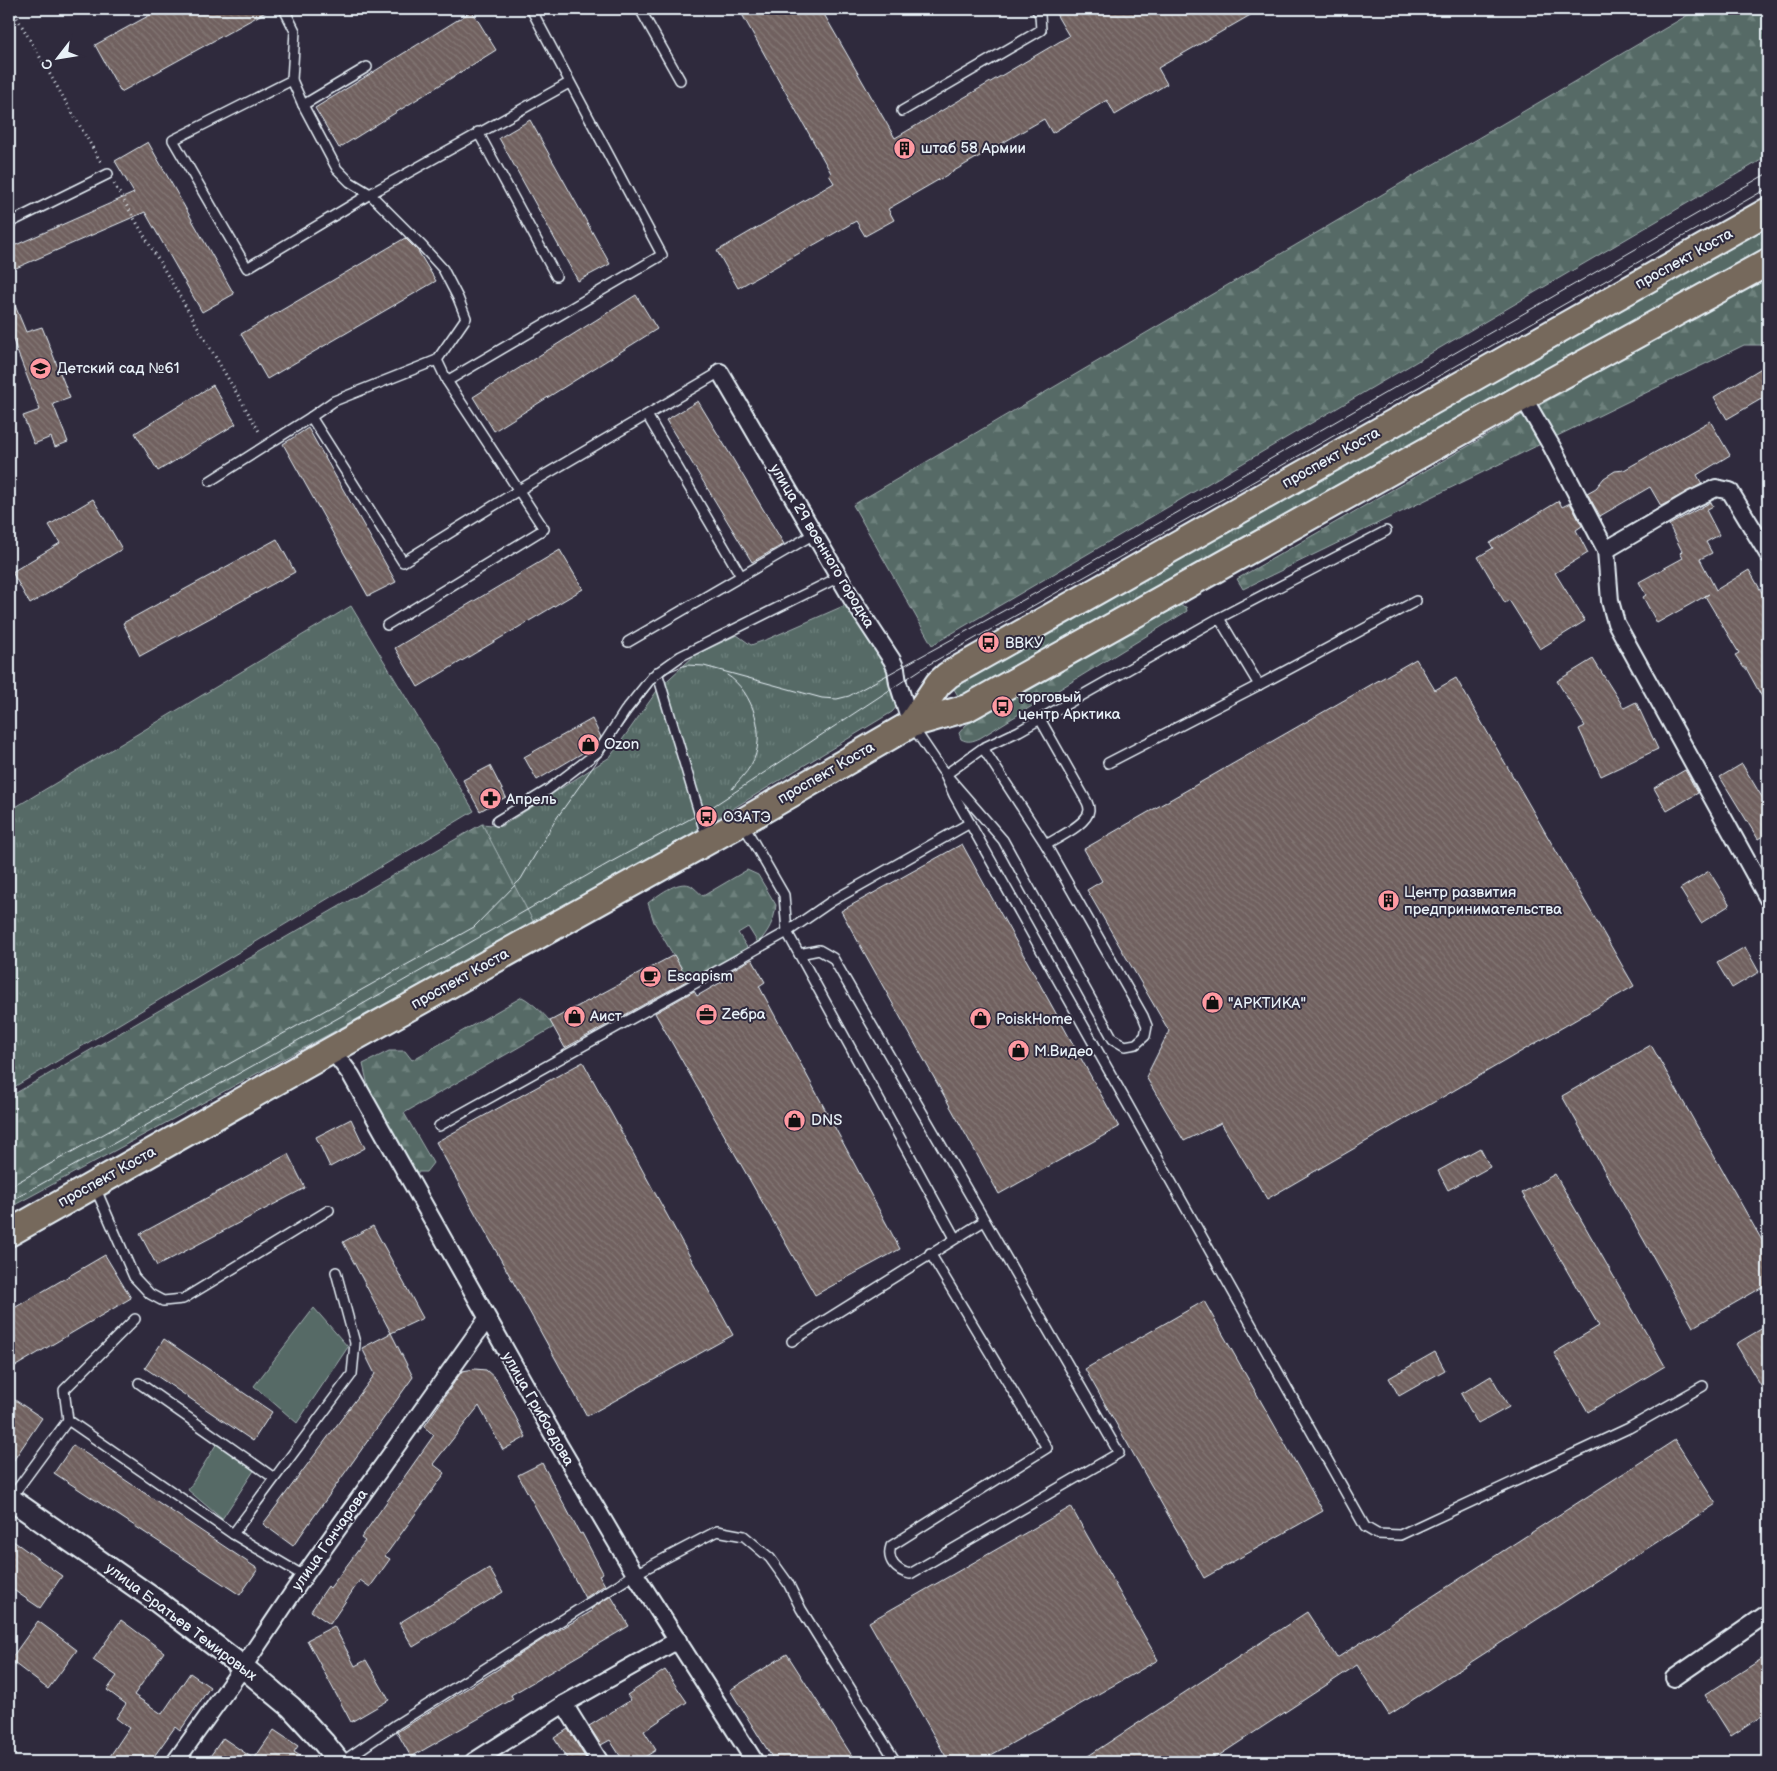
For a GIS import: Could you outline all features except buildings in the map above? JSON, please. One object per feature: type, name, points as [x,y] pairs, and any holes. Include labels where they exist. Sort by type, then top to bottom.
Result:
[{"type":"main road","name":"проспект Коста","points":[[911,724],[938,684],[948,675],[1768,211]]},
{"type":"main road","name":"проспект Коста","points":[[9,1233],[332,1050],[708,842],[911,724],[967,708],[1768,262]]},
{"type":"street","name":"улица 29 военного городка","points":[[720,372],[839,577],[892,660],[911,724]]},
{"type":"street","points":[[1523,397],[1552,447],[1606,550],[1608,584],[1616,622],[1768,899]]},
{"type":"street","points":[[1606,550],[1691,500],[1716,488],[1730,491],[1768,554]]},
{"type":"street","name":"улица Грибоедова","points":[[332,1050],[351,1075],[487,1319],[635,1574],[755,1762]]},
{"type":"street","name":"улица Гончарова","points":[[175,1762],[243,1667],[304,1576],[487,1319]]},
{"type":"street","name":"улица Братьев Темировых","points":[[9,1499],[158,1602],[243,1667],[291,1707],[341,1762]]},
{"type":"street","points":[[1674,1678],[1768,1613]]},
{"type":"street","points":[[473,1762],[564,1704],[678,1640]]},
{"type":"street","points":[[564,1704],[600,1762]]},
{"type":"lane","points":[[210,480],[334,401],[437,360],[466,318],[443,269],[370,194],[350,182],[337,169],[292,80],[294,31],[284,9]]},
{"type":"lane","points":[[448,381],[662,255],[531,9]]},
{"type":"lane","points":[[640,9],[680,80]]},
{"type":"lane","points":[[902,111],[1041,30],[1040,15],[1036,9]]},
{"type":"lane","points":[[303,105],[367,67]]},
{"type":"lane","points":[[292,80],[173,140],[247,268],[370,194],[478,132],[569,83]]},
{"type":"lane","points":[[478,132],[556,276]]},
{"type":"lane","points":[[9,223],[108,174]]},
{"type":"lane","points":[[387,625],[544,529],[448,381],[437,360]]},
{"type":"lane","points":[[311,417],[403,562],[519,490],[720,372]]},
{"type":"lane","points":[[647,415],[741,576]]},
{"type":"lane","points":[[946,775],[983,748],[1040,719],[1219,618],[1386,531]]},
{"type":"lane","points":[[628,642],[814,534]]},
{"type":"lane","points":[[497,820],[548,790],[599,751],[625,711],[657,672],[681,656],[839,577]]},
{"type":"lane","points":[[1108,764],[1259,686],[1416,601]]},
{"type":"lane","points":[[1219,618],[1259,686]]},
{"type":"lane","points":[[657,672],[708,842]]},
{"type":"lane","points":[[1040,719],[1088,802],[1089,810],[1081,823],[1046,845]]},
{"type":"lane","points":[[911,724],[946,775],[1003,840],[1113,1039],[1125,1046],[1136,1044],[1145,1036],[1147,1026],[1143,1016],[1046,845],[983,748]]},
{"type":"lane","points":[[946,775],[954,795],[1365,1527],[1378,1534],[1400,1535],[1629,1428],[1703,1386]]},
{"type":"lane","points":[[742,822],[784,895],[787,932],[955,1238]]},
{"type":"lane","points":[[439,1126],[787,932],[832,901],[970,823]]},
{"type":"lane","points":[[799,954],[819,950],[833,958],[1119,1453],[910,1574],[900,1571],[892,1561],[889,1553],[891,1546],[1047,1448],[930,1254]]},
{"type":"lane","points":[[94,1185],[134,1277],[150,1294],[163,1301],[183,1299],[329,1210]]},
{"type":"lane","points":[[792,1341],[984,1221]]},
{"type":"lane","points":[[233,1534],[352,1374],[355,1344],[336,1272]]},
{"type":"lane","points":[[9,1499],[68,1420],[64,1390],[135,1319]]},
{"type":"lane","points":[[139,1383],[274,1478]]},
{"type":"lane","points":[[68,1420],[233,1534],[304,1576]]},
{"type":"lane","points":[[341,1762],[397,1724],[635,1574],[716,1531],[744,1536],[770,1558],[788,1583],[801,1609],[896,1762]]},
{"type":"path","points":[[12,9],[267,445]]},
{"type":"green space","points":[[1698,9],[1768,9],[1768,156],[932,645],[853,505]]},
{"type":"green space","points":[[1768,223],[1768,251],[960,699],[951,684]]},
{"type":"green space","points":[[1768,274],[1768,345],[1744,345],[1243,589],[1237,579]]},
{"type":"green space","points":[[848,604],[884,657],[898,705],[892,712],[691,834],[534,923],[482,824],[502,826],[610,757],[659,688],[695,655],[737,635],[751,645]]},
{"type":"green space","points":[[1178,605],[1186,607],[1187,611],[980,738],[970,741],[961,739],[959,733],[966,725]]},
{"type":"green space","points":[[351,606],[474,811],[9,1090],[9,811]]},
{"type":"green space","points":[[482,824],[534,923],[9,1208],[9,1097]]},
{"type":"green space","points":[[747,870],[758,875],[776,905],[770,925],[758,943],[748,927],[738,933],[748,949],[689,982],[654,922],[648,903],[668,889],[685,884],[693,887],[703,896]]},
{"type":"green space","points":[[522,997],[540,1010],[554,1027],[404,1113],[433,1163],[426,1172],[415,1172],[408,1164],[368,1086],[363,1064],[389,1051],[405,1051],[412,1060]]},
{"type":"green space","points":[[314,1308],[348,1347],[297,1423],[254,1386]]},
{"type":"green space","points":[[222,1435],[259,1463],[222,1519],[188,1490]]},
{"type":"tram line","points":[[9,1187],[474,927],[521,879],[556,819],[630,715],[655,682],[665,673],[687,665],[704,666],[822,698],[837,699],[849,696],[1072,573],[1768,173]]},
{"type":"tram line","points":[[9,1202],[347,1013],[609,863],[712,807],[926,666],[1768,188]]},
{"type":"tram line","points":[[727,675],[736,682],[751,703],[758,728],[756,754],[749,768],[732,789]]},
{"type":"place","name":"штаб 58 Армии","points":[[905,148]]},
{"type":"place","name":"Детский сад №61","points":[[41,368]]},
{"type":"place","name":"ВВКУ","points":[[989,643]]},
{"type":"place","name":"торговый центр Арктика","points":[[1002,706]]},
{"type":"place","name":"Ozon","points":[[588,744]]},
{"type":"place","name":"Апрель","points":[[490,799]]},
{"type":"place","name":"ОЗАТЭ","points":[[707,817]]},
{"type":"place","name":"Центр развития предпринимательства","points":[[1388,901]]},
{"type":"place","name":"Escapism","points":[[651,976]]},
{"type":"place","name":"\"АРКТИКА\"","points":[[1212,1003]]},
{"type":"place","name":"Zeбра","points":[[706,1014]]},
{"type":"place","name":"Аист","points":[[574,1016]]},
{"type":"place","name":"PoiskHome","points":[[980,1019]]},
{"type":"place","name":"M.Видео","points":[[1018,1051]]},
{"type":"place","name":"DNS","points":[[795,1120]]}]
